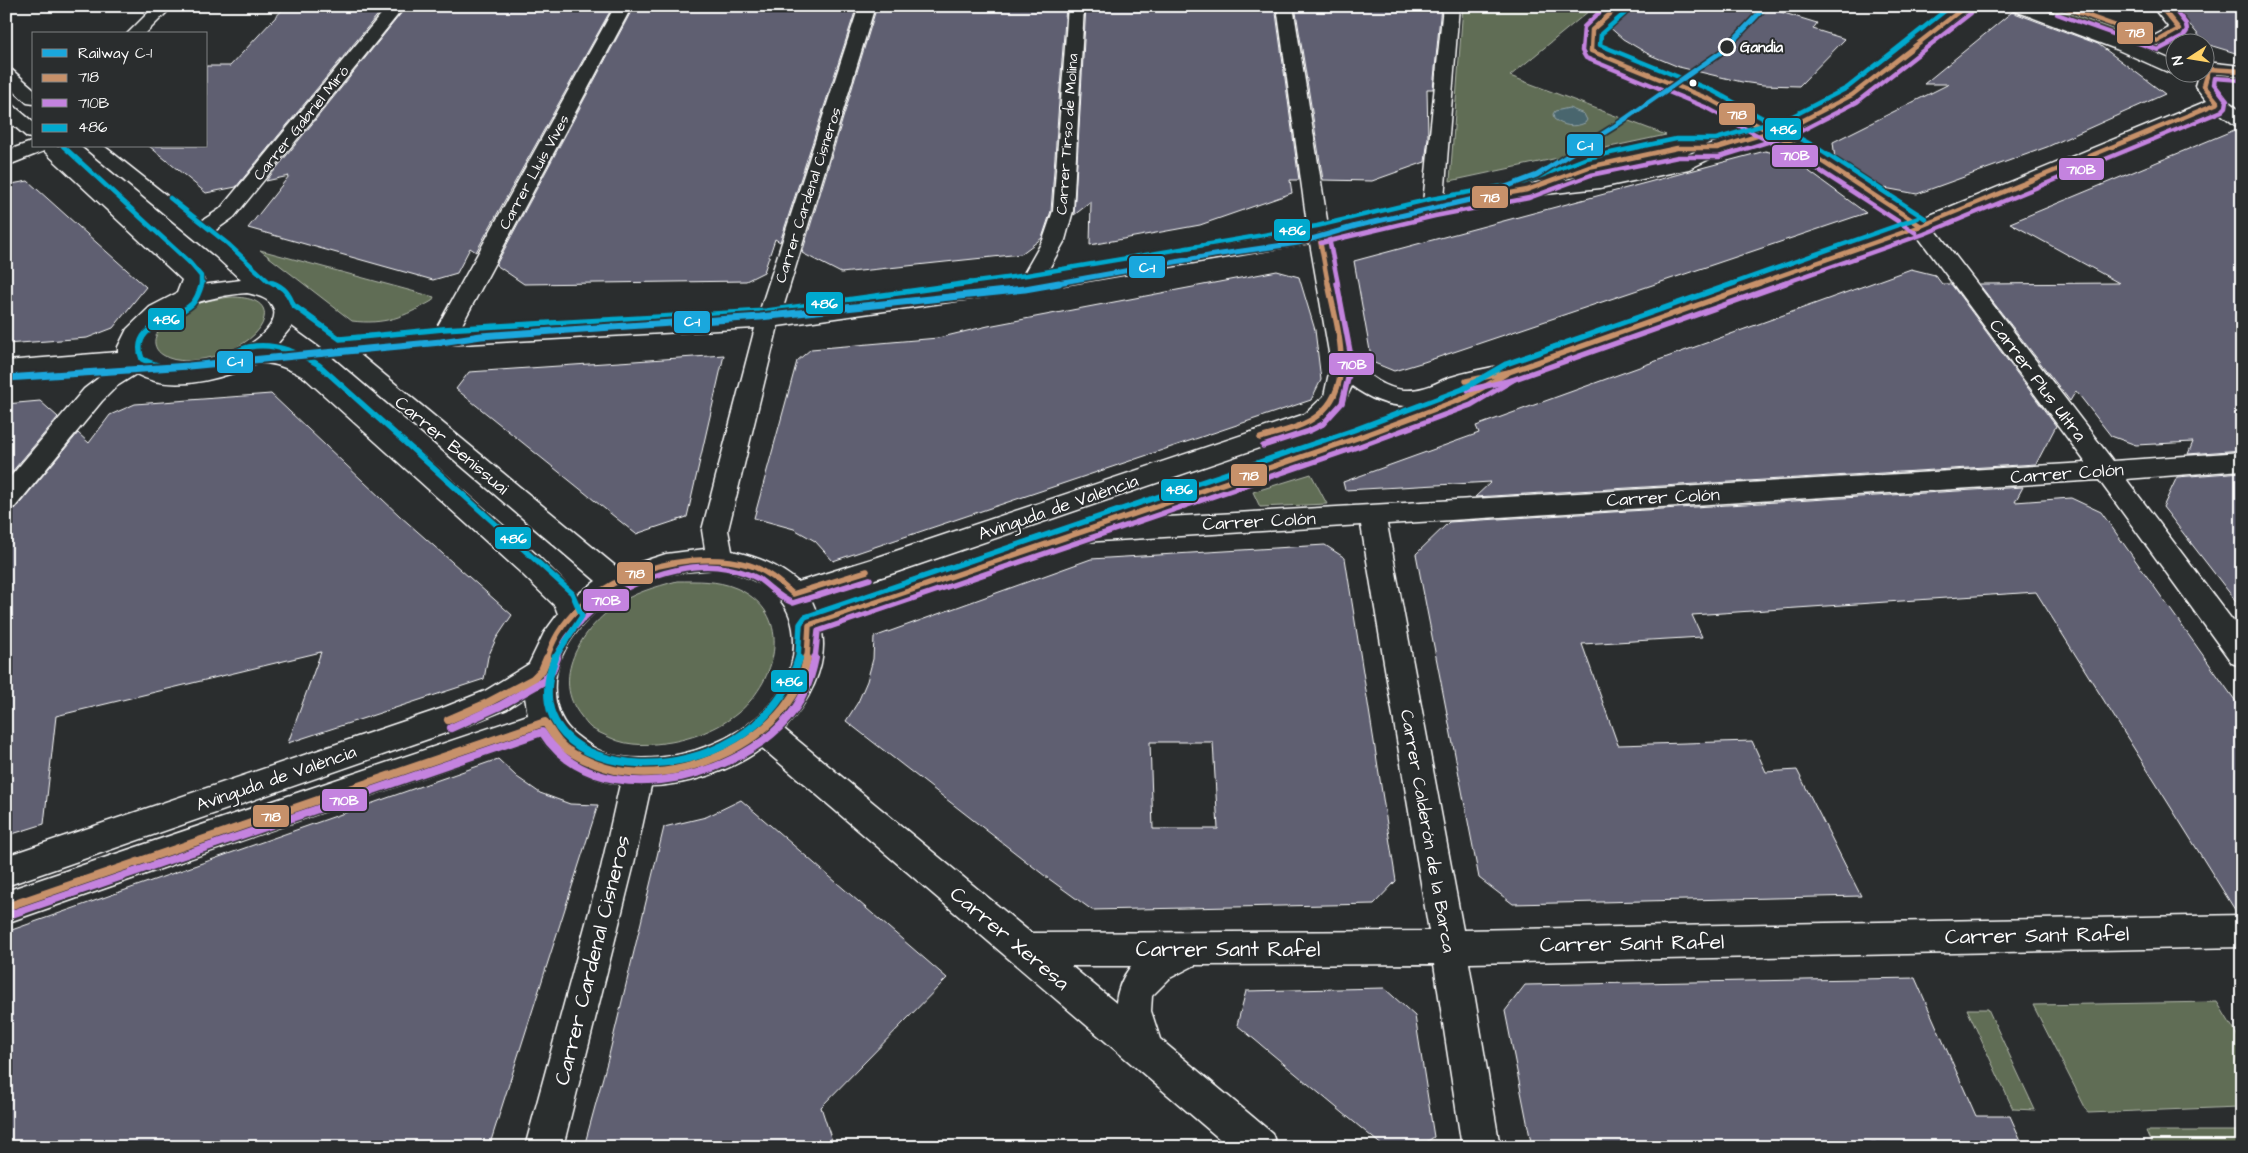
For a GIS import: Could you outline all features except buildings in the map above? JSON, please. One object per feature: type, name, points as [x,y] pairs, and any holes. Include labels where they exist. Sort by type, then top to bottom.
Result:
[{"type":"street","points":[[137,32],[165,6]]},
{"type":"street","name":"Carrer Gabriel Miró","points":[[199,232],[227,213],[397,6]]},
{"type":"street","name":"Carrer Lluís Vives","points":[[443,338],[624,6]]},
{"type":"street","name":"Carrer Cardenal Cisneros","points":[[720,559],[715,530],[768,320],[867,6]]},
{"type":"street","name":"Carrer Tirso de Molina","points":[[1028,284],[1050,251],[1061,224],[1076,6]]},
{"type":"street","points":[[1285,6],[1319,235],[1343,364]]},
{"type":"street","points":[[1433,207],[1451,6]]},
{"type":"street","points":[[337,348],[443,338],[768,320],[1028,284],[1319,235],[1433,207],[1527,190],[1600,182],[1688,163],[1718,148],[1769,133],[1808,118],[1852,95],[1966,6]]},
{"type":"street","points":[[2019,6],[2122,45],[2166,65]]},
{"type":"street","points":[[2060,6],[2166,45]]},
{"type":"street","points":[[2158,41],[2180,29],[2160,6]]},
{"type":"street","points":[[2216,73],[2242,71]]},
{"type":"street","points":[[6,74],[32,96]]},
{"type":"street","points":[[2209,82],[2218,103],[2242,121]]},
{"type":"street","name":"Avinguda de València","points":[[1343,364],[1357,378],[1380,394],[1393,398],[1409,399],[1428,395],[1470,380],[1509,372],[1865,244],[1921,226],[2218,103]]},
{"type":"street","points":[[6,109],[32,131]]},
{"type":"street","name":"Carrer Plus Ultra","points":[[1769,133],[1809,153],[1921,226],[2242,655]]},
{"type":"street","points":[[6,160],[10,156],[32,148]]},
{"type":"street","points":[[52,148],[184,269],[193,280],[186,297]]},
{"type":"street","points":[[94,148],[199,232],[263,288]]},
{"type":"street","points":[[132,361],[130,345],[136,332],[165,307],[186,297],[228,287],[247,286],[263,288]]},
{"type":"street","name":"Carrer Benissuai","points":[[263,288],[275,293],[283,301],[286,310],[337,348],[616,582]]},
{"type":"street","points":[[6,369],[132,361],[146,372],[162,376],[205,373],[228,366],[249,356],[270,341],[282,325],[286,310]]},
{"type":"street","name":"Carrer Benissuai","points":[[249,356],[286,358],[301,364],[313,372],[529,564],[565,599],[573,615]]},
{"type":"street","points":[[6,500],[93,395],[132,361]]},
{"type":"street","name":"Avinguda de València","points":[[794,594],[890,564],[1314,420],[1328,410],[1334,399],[1341,385],[1343,364]]},
{"type":"street","name":"Avinguda de València","points":[[808,626],[1356,438],[1458,400],[1509,372]]},
{"type":"street","name":"Carrer Colón","points":[[1084,532],[2106,471],[2242,461]]},
{"type":"street","name":"Carrer Calderón de la Barca","points":[[1372,515],[1450,947],[1481,1147]]},
{"type":"street","points":[[720,559],[749,565],[774,577],[794,594],[803,609],[808,626],[809,651],[802,678],[786,705],[763,730],[735,749],[704,763],[671,772],[638,774],[597,766],[566,748],[545,722],[539,698],[541,672],[552,642],[573,615],[616,582],[650,567],[686,560],[720,559]]},
{"type":"street","name":"Avinguda de València","points":[[6,871],[449,719],[496,700],[541,672]]},
{"type":"street","name":"Avinguda de València","points":[[6,907],[545,722]]},
{"type":"street","name":"Carrer Xeresa","points":[[763,730],[1023,950],[1144,1048],[1258,1147]]},
{"type":"street","name":"Carrer Cardenal Cisneros","points":[[544,1147],[617,868],[638,774]]},
{"type":"street","name":"Carrer Sant Rafel","points":[[1023,950],[1450,947],[2242,931]]},
{"type":"street","points":[[1144,1048],[1133,1006],[1137,986],[1154,966],[1190,950]]},
{"type":"green space","points":[[1463,6],[1595,6],[1510,76],[1666,135],[1450,181]]},
{"type":"green space","points":[[2024,6],[2061,10],[2123,33],[2114,40]]},
{"type":"green space","points":[[260,250],[434,297],[432,301],[422,307],[384,321],[352,321]]},
{"type":"green space","points":[[231,297],[254,300],[262,307],[264,318],[259,329],[249,339],[221,354],[188,361],[174,360],[163,355],[157,349],[155,339],[161,326],[178,312],[199,303]]},
{"type":"green space","points":[[1311,474],[1327,504],[1260,507],[1253,492]]},
{"type":"green space","points":[[677,581],[722,584],[736,588],[753,598],[764,610],[771,624],[774,639],[773,655],[768,671],[750,701],[734,716],[714,728],[682,740],[664,743],[641,744],[618,741],[590,727],[572,702],[569,672],[574,657],[590,629],[614,607],[636,594]]},
{"type":"green space","points":[[2217,1002],[2242,1043],[2242,1104],[2238,1107],[2088,1113],[2033,1005]]},
{"type":"green space","points":[[1967,1009],[1988,1009],[2035,1110],[2013,1109]]},
{"type":"green space","points":[[2146,1131],[2242,1131],[2242,1147],[2153,1147]]},
{"type":"water","points":[[1569,108],[1584,114],[1587,120],[1585,123],[1569,126],[1554,119],[1553,114],[1555,111]]},
{"type":"rail line","name":"C-1","points":[[6,378],[189,366],[441,342],[481,336],[760,317],[1025,289],[1214,255],[1298,243],[1356,226],[1474,199],[1537,175],[1615,126],[1724,50],[1766,6]]},
{"type":"transit line","name":"710B","points":[[1606,6],[1584,27],[1582,51],[1586,58],[1705,107],[1805,161],[1916,233]]},
{"type":"transit line","name":"718","points":[[1619,6],[1592,30],[1591,51],[1709,99],[1809,153],[1921,226]]},
{"type":"transit line","name":"486","points":[[170,198],[228,244],[268,281],[281,286],[290,296],[293,305],[340,339],[443,329],[767,311],[1027,275],[1317,226],[1431,199],[1525,182],[1587,158],[1676,139],[1716,139],[1791,117],[1847,88],[1951,6]]},
{"type":"transit line","name":"718","points":[[1319,235],[1433,207],[1527,190],[1589,167],[1677,148],[1717,148],[1794,125],[1852,95],[1966,6]]},
{"type":"transit line","name":"718","points":[[2061,6],[2158,41],[2179,29],[2160,6]]},
{"type":"transit line","name":"710B","points":[[2057,14],[2158,50],[2183,37],[2187,31],[2186,24],[2172,6]]},
{"type":"transit line","name":"486","points":[[1625,13],[1601,34],[1600,45],[1713,91],[1814,146],[1926,219]]},
{"type":"transit line","name":"710B","points":[[1321,243],[1435,216],[1529,198],[1591,175],[1678,157],[1719,157],[1797,133],[1857,102],[1971,13]]},
{"type":"transit line","name":"718","points":[[1466,381],[1509,372],[1921,226],[2218,103],[2204,86],[2209,69],[2242,71]]},
{"type":"transit line","name":"710B","points":[[1468,390],[1512,380],[1924,234],[2222,111],[2226,107],[2227,101],[2214,84],[2215,78],[2241,80]]},
{"type":"transit line","name":"486","points":[[65,148],[190,263],[202,278],[199,292],[192,304],[155,326],[140,341],[138,349],[142,359],[161,367],[193,367],[214,362],[249,347],[268,346],[295,352],[319,365],[572,593],[582,616],[558,649],[553,663],[549,677],[548,692],[552,714],[565,734],[584,749],[605,758],[627,763],[651,765],[697,757],[719,748],[739,737],[765,716],[784,691],[793,673],[800,653],[800,624],[805,617],[1354,430],[1463,389],[1506,364],[1918,218]]},
{"type":"transit line","name":"710B","points":[[1263,446],[1309,431],[1323,424],[1342,403],[1348,385],[1352,362],[1328,233]]},
{"type":"transit line","name":"718","points":[[1260,438],[1305,423],[1316,416],[1326,408],[1339,383],[1343,364],[1319,235]]},
{"type":"transit line","name":"718","points":[[6,907],[545,722],[557,740],[566,749],[596,765],[629,773],[664,772],[699,764],[731,751],[760,731],[785,707],[804,672],[808,652],[809,625],[1357,438],[1467,397],[1509,372]]},
{"type":"transit line","name":"710B","points":[[9,915],[542,732],[561,756],[584,769],[608,777],[633,781],[659,781],[709,769],[733,759],[766,739],[790,715],[800,701],[812,672],[818,631],[1360,446],[1471,405],[1513,380]]},
{"type":"transit line","name":"718","points":[[448,720],[494,700],[535,677],[544,667],[551,645],[568,620],[588,601],[630,575],[677,561],[701,559],[726,560],[749,565],[767,573],[793,594],[867,571]]},
{"type":"transit line","name":"710B","points":[[451,728],[500,706],[544,681],[552,671],[561,645],[577,623],[596,606],[636,583],[681,569],[726,568],[757,578],[793,603],[870,579]]},
{"type":"place","name":"Gandia","points":[[1727,47]]}]
